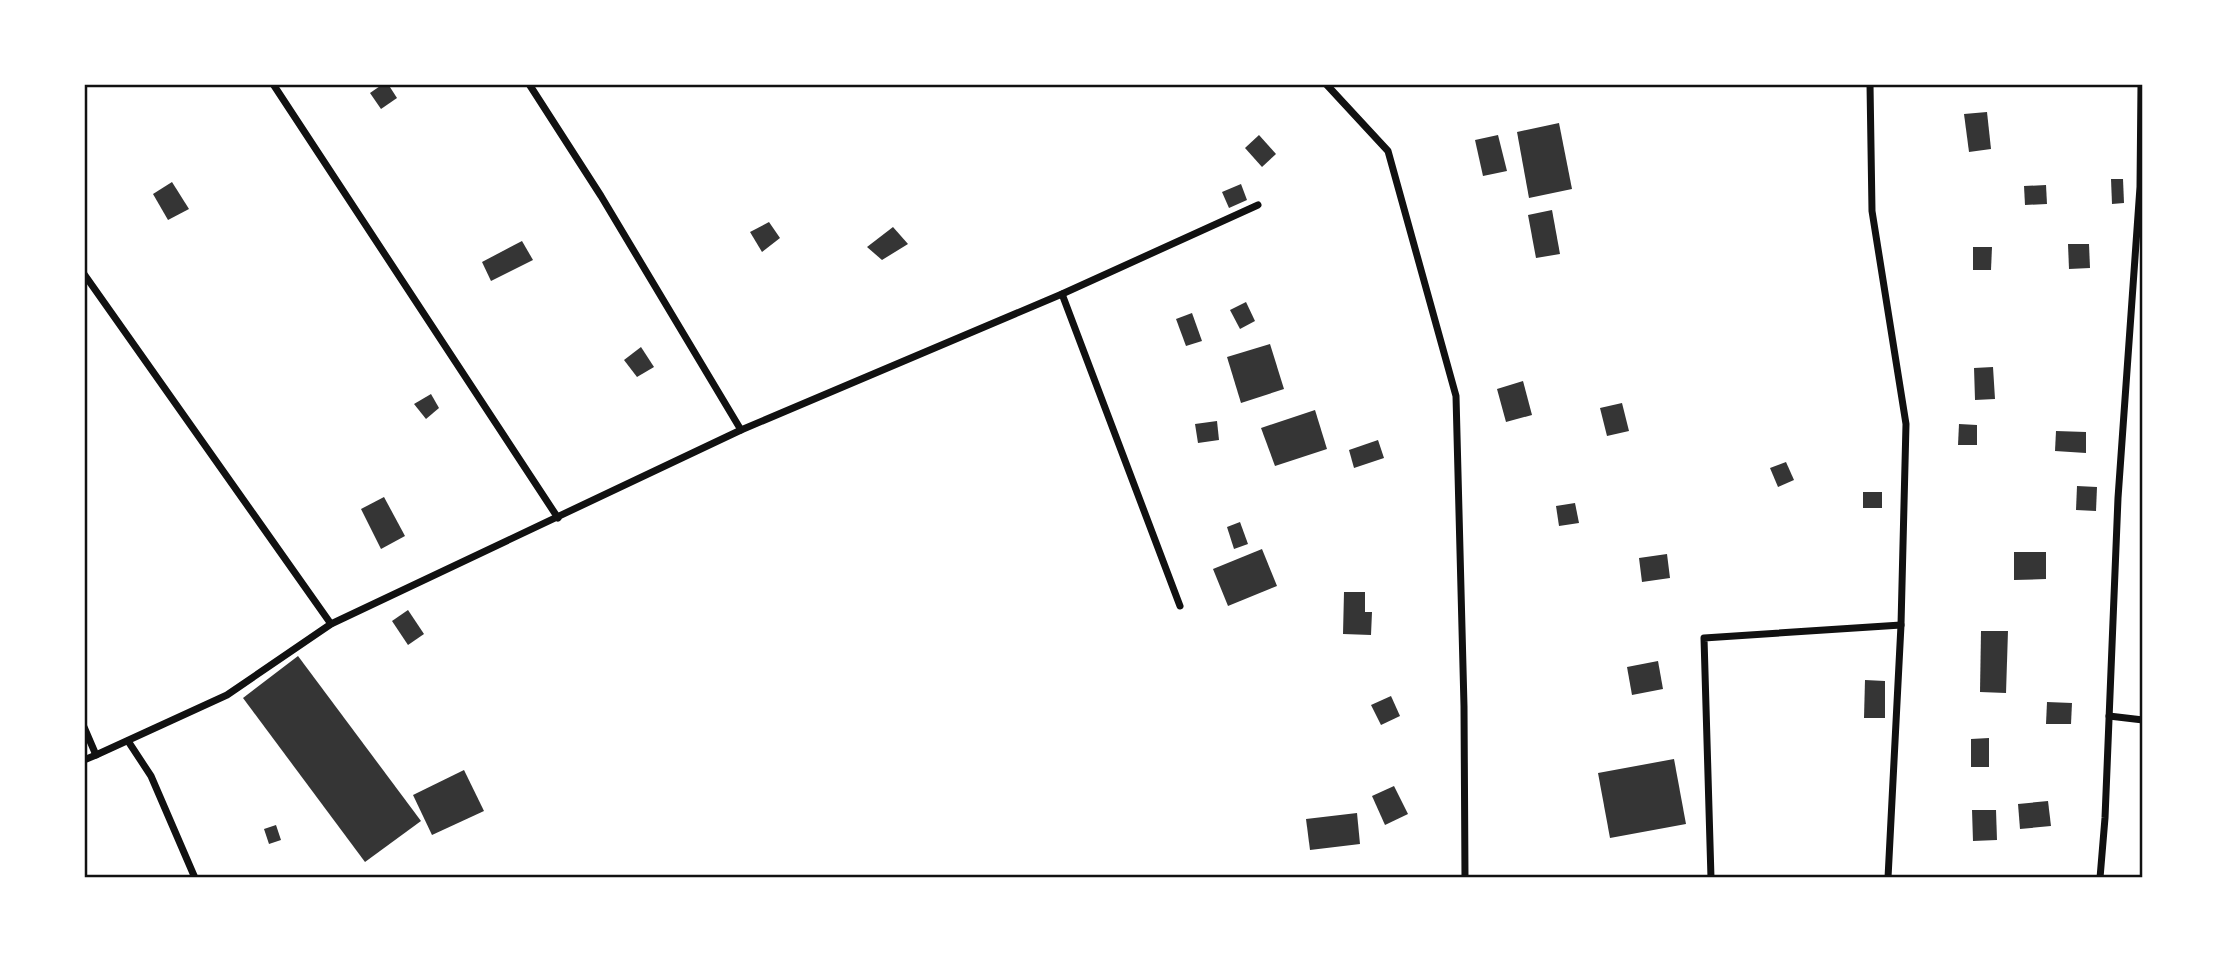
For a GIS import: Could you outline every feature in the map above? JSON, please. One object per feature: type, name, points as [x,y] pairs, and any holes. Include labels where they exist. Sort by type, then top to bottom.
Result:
[{"type":"street","points":[[273,84],[558,518]]},
{"type":"street","points":[[529,84],[601,196],[741,430]]},
{"type":"street","points":[[1326,84],[1388,151],[1456,396],[1464,706],[1465,878]]},
{"type":"street","points":[[1870,84],[1872,211],[1906,424],[1901,625],[1888,878]]},
{"type":"street","points":[[2100,878],[2119,498],[2140,187],[2141,84]]},
{"type":"street","points":[[84,760],[227,695],[331,624],[741,430],[1062,294],[1258,205]]},
{"type":"street","points":[[84,274],[331,624]]},
{"type":"street","points":[[1062,294],[1180,606]]},
{"type":"street","points":[[1711,878],[1704,638],[1901,625]]},
{"type":"street","points":[[2109,716],[2143,720]]},
{"type":"street","points":[[84,727],[96,755]]},
{"type":"street","points":[[128,741],[151,776],[195,878]]},
{"type":"building","points":[[383,84],[388,84],[397,98],[381,109],[370,93]]},
{"type":"building","points":[[1987,112],[1991,149],[1969,152],[1964,114]]},
{"type":"building","points":[[1559,123],[1572,189],[1529,198],[1517,132]]},
{"type":"building","points":[[1259,135],[1276,154],[1262,167],[1245,148]]},
{"type":"building","points":[[1498,135],[1507,171],[1483,176],[1475,140]]},
{"type":"building","points":[[2111,179],[2123,179],[2124,203],[2112,204]]},
{"type":"building","points":[[172,182],[189,209],[168,220],[153,194]]},
{"type":"building","points":[[1241,184],[1247,200],[1229,208],[1222,192]]},
{"type":"building","points":[[2046,185],[2047,204],[2025,205],[2024,186]]},
{"type":"building","points":[[1552,210],[1560,254],[1536,258],[1528,215]]},
{"type":"building","points":[[769,222],[780,238],[762,252],[750,232]]},
{"type":"building","points":[[893,227],[908,244],[882,260],[867,247]]},
{"type":"building","points":[[522,241],[533,260],[491,281],[482,262]]},
{"type":"building","points":[[2068,244],[2089,244],[2090,268],[2069,269]]},
{"type":"building","points":[[1973,247],[1992,247],[1991,270],[1973,270]]},
{"type":"building","points":[[1246,302],[1255,321],[1240,329],[1230,310]]},
{"type":"building","points":[[1192,313],[1202,341],[1186,346],[1176,319]]},
{"type":"building","points":[[1270,344],[1284,389],[1241,403],[1227,357]]},
{"type":"building","points":[[641,347],[654,367],[637,377],[624,360]]},
{"type":"building","points":[[1993,367],[1995,399],[1975,400],[1974,368]]},
{"type":"building","points":[[1523,381],[1532,415],[1506,422],[1497,389]]},
{"type":"building","points":[[431,394],[439,408],[426,419],[414,404]]},
{"type":"building","points":[[1622,403],[1629,431],[1607,436],[1600,408]]},
{"type":"building","points":[[1315,410],[1327,449],[1275,466],[1261,428]]},
{"type":"building","points":[[1217,421],[1219,440],[1198,443],[1195,424]]},
{"type":"building","points":[[1959,424],[1977,425],[1977,445],[1958,445]]},
{"type":"building","points":[[2056,431],[2086,432],[2086,453],[2055,451]]},
{"type":"building","points":[[1378,440],[1384,458],[1354,468],[1349,450]]},
{"type":"building","points":[[1786,462],[1794,480],[1778,487],[1770,468]]},
{"type":"building","points":[[2077,486],[2097,487],[2096,511],[2076,510]]},
{"type":"building","points":[[1863,492],[1882,492],[1882,508],[1863,508]]},
{"type":"building","points":[[384,497],[405,536],[381,549],[361,509]]},
{"type":"building","points":[[1575,503],[1579,523],[1559,526],[1556,506]]},
{"type":"building","points":[[1240,522],[1248,544],[1234,549],[1227,527]]},
{"type":"building","points":[[1262,549],[1277,586],[1228,606],[1213,569]]},
{"type":"building","points":[[2014,552],[2046,552],[2046,579],[2014,580]]},
{"type":"building","points":[[1667,554],[1670,578],[1642,582],[1639,558]]},
{"type":"building","points":[[1344,592],[1365,592],[1365,612],[1372,612],[1371,635],[1343,634]]},
{"type":"building","points":[[408,610],[424,634],[408,645],[392,621]]},
{"type":"building","points":[[1981,631],[2008,631],[2006,693],[1980,692]]},
{"type":"building","points":[[298,656],[421,821],[365,862],[243,698]]},
{"type":"building","points":[[1658,661],[1663,689],[1632,695],[1627,667]]},
{"type":"building","points":[[1865,680],[1885,681],[1885,718],[1864,718]]},
{"type":"building","points":[[1391,696],[1400,716],[1381,725],[1371,705]]},
{"type":"building","points":[[2047,702],[2072,703],[2071,724],[2046,724]]},
{"type":"building","points":[[1989,738],[1989,767],[1971,767],[1971,739]]},
{"type":"building","points":[[1674,759],[1686,824],[1610,838],[1598,773]]},
{"type":"building","points":[[464,770],[484,811],[432,835],[413,795]]},
{"type":"building","points":[[1394,786],[1408,814],[1385,825],[1372,796]]},
{"type":"building","points":[[2048,801],[2051,826],[2020,829],[2018,804]]},
{"type":"building","points":[[1972,810],[1996,810],[1997,840],[1973,841]]},
{"type":"building","points":[[1357,813],[1360,844],[1310,850],[1306,819]]},
{"type":"building","points":[[276,825],[281,840],[269,844],[264,829]]}]
